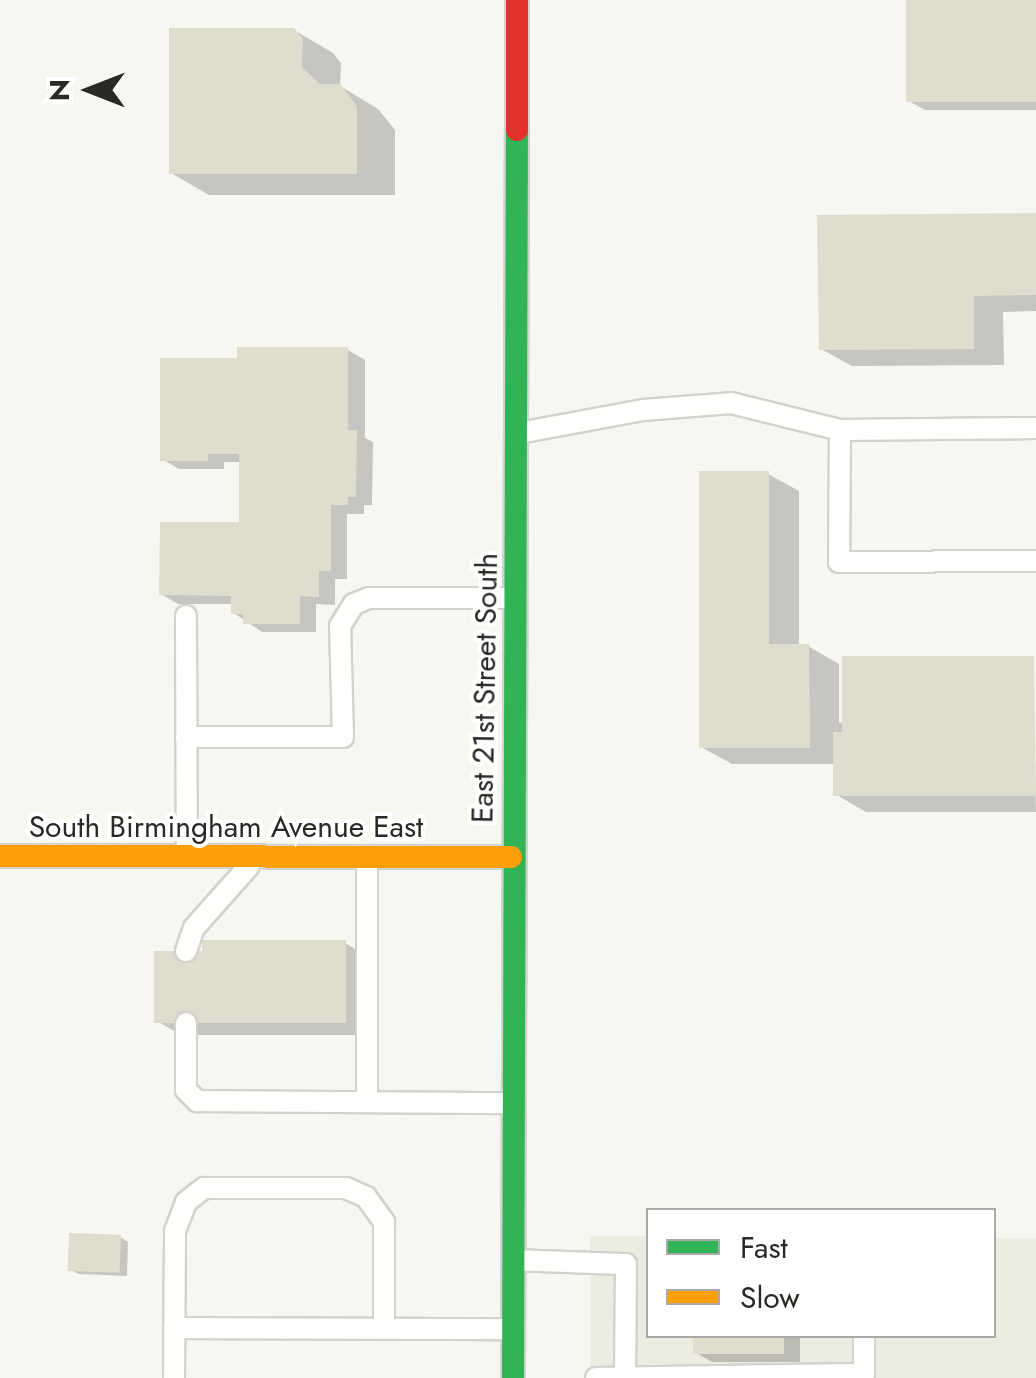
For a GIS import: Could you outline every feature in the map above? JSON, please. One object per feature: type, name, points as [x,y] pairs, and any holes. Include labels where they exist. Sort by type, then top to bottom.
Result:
[{"type":"main road","name":"East 21st Street South","points":[[513,1378],[517,0]]},
{"type":"main road","name":"South Birmingham Avenue East","points":[[0,856],[512,857]]},
{"type":"lane","points":[[518,433],[643,410],[732,403],[840,430],[1036,428]]},
{"type":"lane","points":[[840,430],[839,562],[1036,561]]},
{"type":"lane","points":[[186,737],[342,737],[340,626],[354,604],[369,598],[518,598]]},
{"type":"lane","points":[[186,616],[187,858]]},
{"type":"lane","points":[[367,856],[367,1102]]},
{"type":"lane","points":[[186,951],[194,928],[257,858]]},
{"type":"lane","points":[[186,1023],[186,1090],[198,1101],[512,1103]]},
{"type":"lane","points":[[174,1378],[175,1231],[186,1202],[204,1188],[346,1188],[366,1198],[384,1222],[384,1327]]},
{"type":"lane","points":[[513,1260],[626,1264],[625,1376]]},
{"type":"lane","points":[[174,1328],[513,1329]]},
{"type":"lane","points":[[596,1378],[864,1374],[864,1338]]},
{"type":"shaded area","points":[[590,1236],[646,1236],[646,1338],[996,1338],[996,1238],[1036,1238],[1036,1378],[591,1378]]},
{"type":"building","points":[[906,0],[1036,0],[1036,102],[906,102]]},
{"type":"building","points":[[169,28],[294,28],[303,39],[302,67],[320,84],[340,84],[357,106],[357,174],[169,174]]},
{"type":"building","points":[[1036,213],[1036,295],[974,296],[974,349],[819,350],[817,215]]},
{"type":"building","points":[[237,347],[348,347],[348,430],[357,430],[356,497],[348,497],[348,505],[331,505],[331,571],[319,571],[319,597],[300,596],[300,624],[243,624],[243,614],[231,614],[231,596],[159,595],[160,522],[239,522],[239,454],[208,454],[208,461],[160,461],[160,358],[237,358]]},
{"type":"building","points":[[699,471],[769,471],[769,644],[809,644],[810,748],[699,748]]},
{"type":"building","points":[[842,656],[1034,656],[1036,796],[833,796],[833,732],[842,732]]},
{"type":"building","points":[[202,940],[346,940],[346,1023],[154,1023],[154,951],[202,951]]},
{"type":"building","points":[[69,1233],[121,1235],[120,1273],[68,1271]]},
{"type":"building","points":[[693,1338],[784,1338],[784,1354],[693,1354]]},
{"type":"traffic: fast","points":[[513,1378],[517,130]]},
{"type":"traffic: slow","points":[[0,856],[511,857]]},
{"type":"traffic: jam","points":[[517,0],[517,130]]}]
